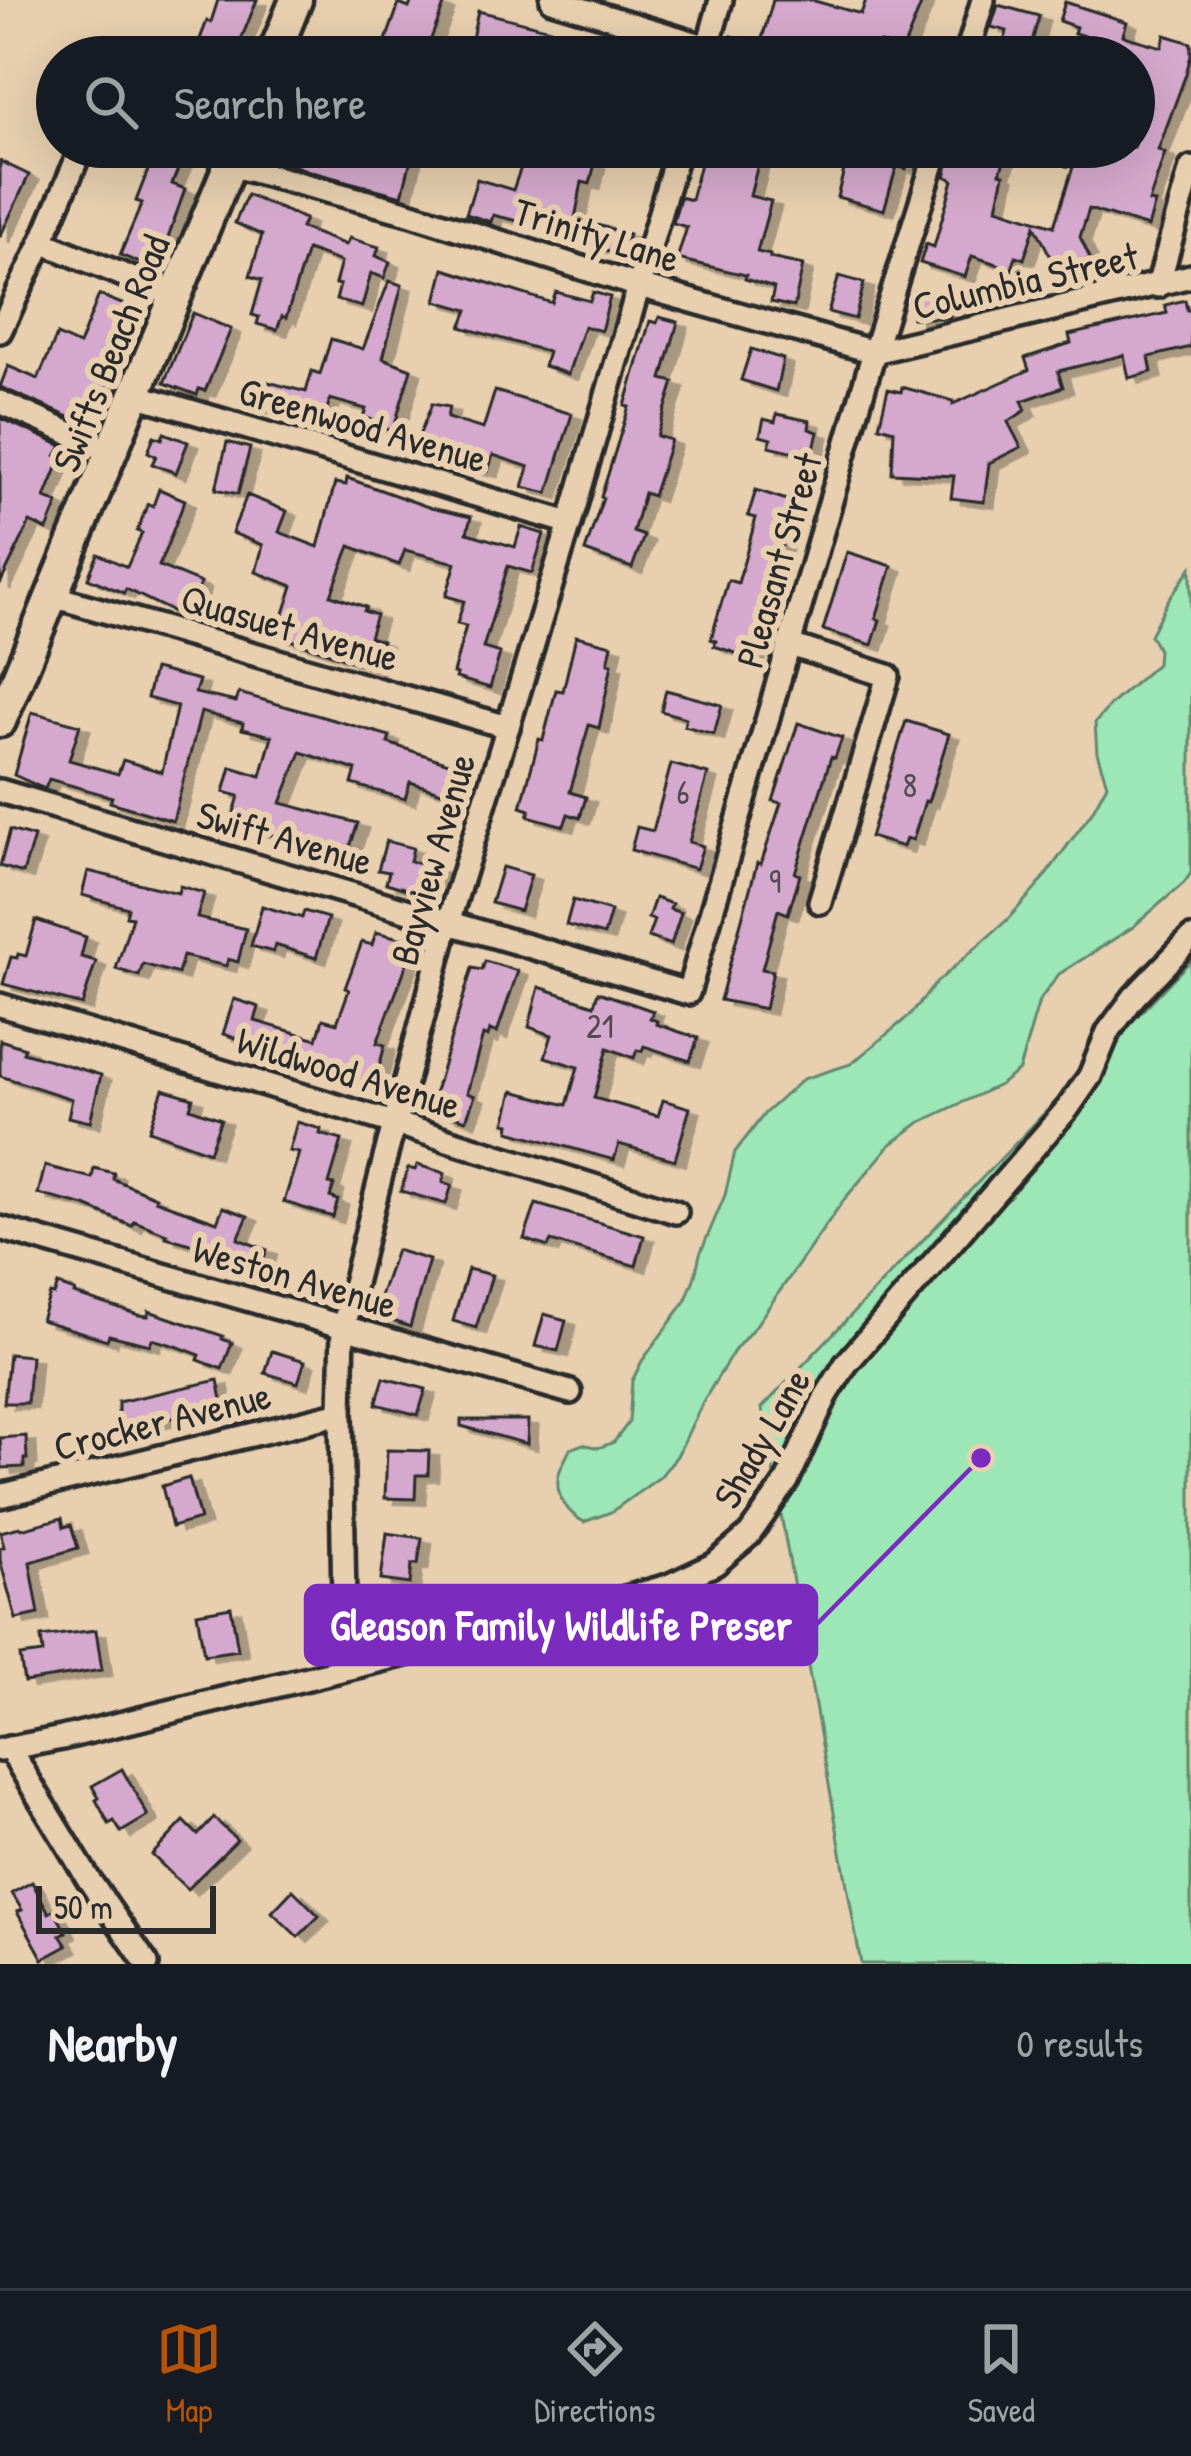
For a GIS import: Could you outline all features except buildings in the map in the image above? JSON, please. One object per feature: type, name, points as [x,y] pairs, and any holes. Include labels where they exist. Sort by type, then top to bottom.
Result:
[{"type":"street","points":[[281,36],[296,0]]},
{"type":"street","points":[[552,0],[659,36]]},
{"type":"street","points":[[711,36],[722,0]]},
{"type":"street","points":[[972,36],[983,0]]},
{"type":"street","points":[[0,331],[73,168]]},
{"type":"street","name":"Swifts Beach Road","points":[[0,721],[228,168]]},
{"type":"street","name":"Trinity Lane","points":[[270,168],[639,286],[874,352]]},
{"type":"street","name":"Bayview Avenue","points":[[344,1605],[343,1328],[448,923],[673,168]]},
{"type":"street","name":"Pleasant Street","points":[[688,993],[931,168]]},
{"type":"street","points":[[1158,286],[1191,168]]},
{"type":"street","points":[[42,242],[175,296]]},
{"type":"street","name":"Columbia Street","points":[[874,352],[1191,276]]},
{"type":"street","name":"Greenwood Avenue","points":[[136,395],[570,523]]},
{"type":"street","points":[[0,403],[112,452]]},
{"type":"street","name":"Quasuet Avenue","points":[[52,596],[508,727]]},
{"type":"street","points":[[790,645],[888,676],[820,902]]},
{"type":"street","name":"Swift Avenue","points":[[0,791],[688,993]]},
{"type":"street","name":"Shady Lane","points":[[4,1749],[558,1617],[668,1586],[715,1564],[748,1535],[787,1480],[846,1364],[1068,1108],[1090,1076],[1108,1032],[1134,997],[1191,938]]},
{"type":"street","name":"Wildwood Avenue","points":[[0,1005],[676,1212]]},
{"type":"street","name":"Weston Avenue","points":[[0,1228],[570,1393]]},
{"type":"street","name":"Crocker Avenue","points":[[0,1496],[341,1413]]},
{"type":"street","points":[[4,1749],[148,1964]]},
{"type":"green space","points":[[1191,568],[1191,873],[1133,927],[1059,974],[1039,1001],[1019,1070],[1001,1084],[919,1123],[890,1145],[843,1201],[734,1351],[677,1456],[660,1477],[611,1512],[584,1522],[578,1519],[559,1493],[561,1468],[570,1449],[614,1442],[629,1422],[632,1381],[685,1302],[725,1195],[735,1152],[765,1113],[803,1079],[851,1064],[909,1016],[936,983],[1038,886],[1107,784],[1097,753],[1095,723],[1157,664],[1158,650],[1150,635]]},
{"type":"green space","points":[[1191,960],[1191,1964],[861,1964],[762,1408]]},
{"type":"place","name":"Gleason Family Wildlife Preser","points":[[981,1458]]}]
